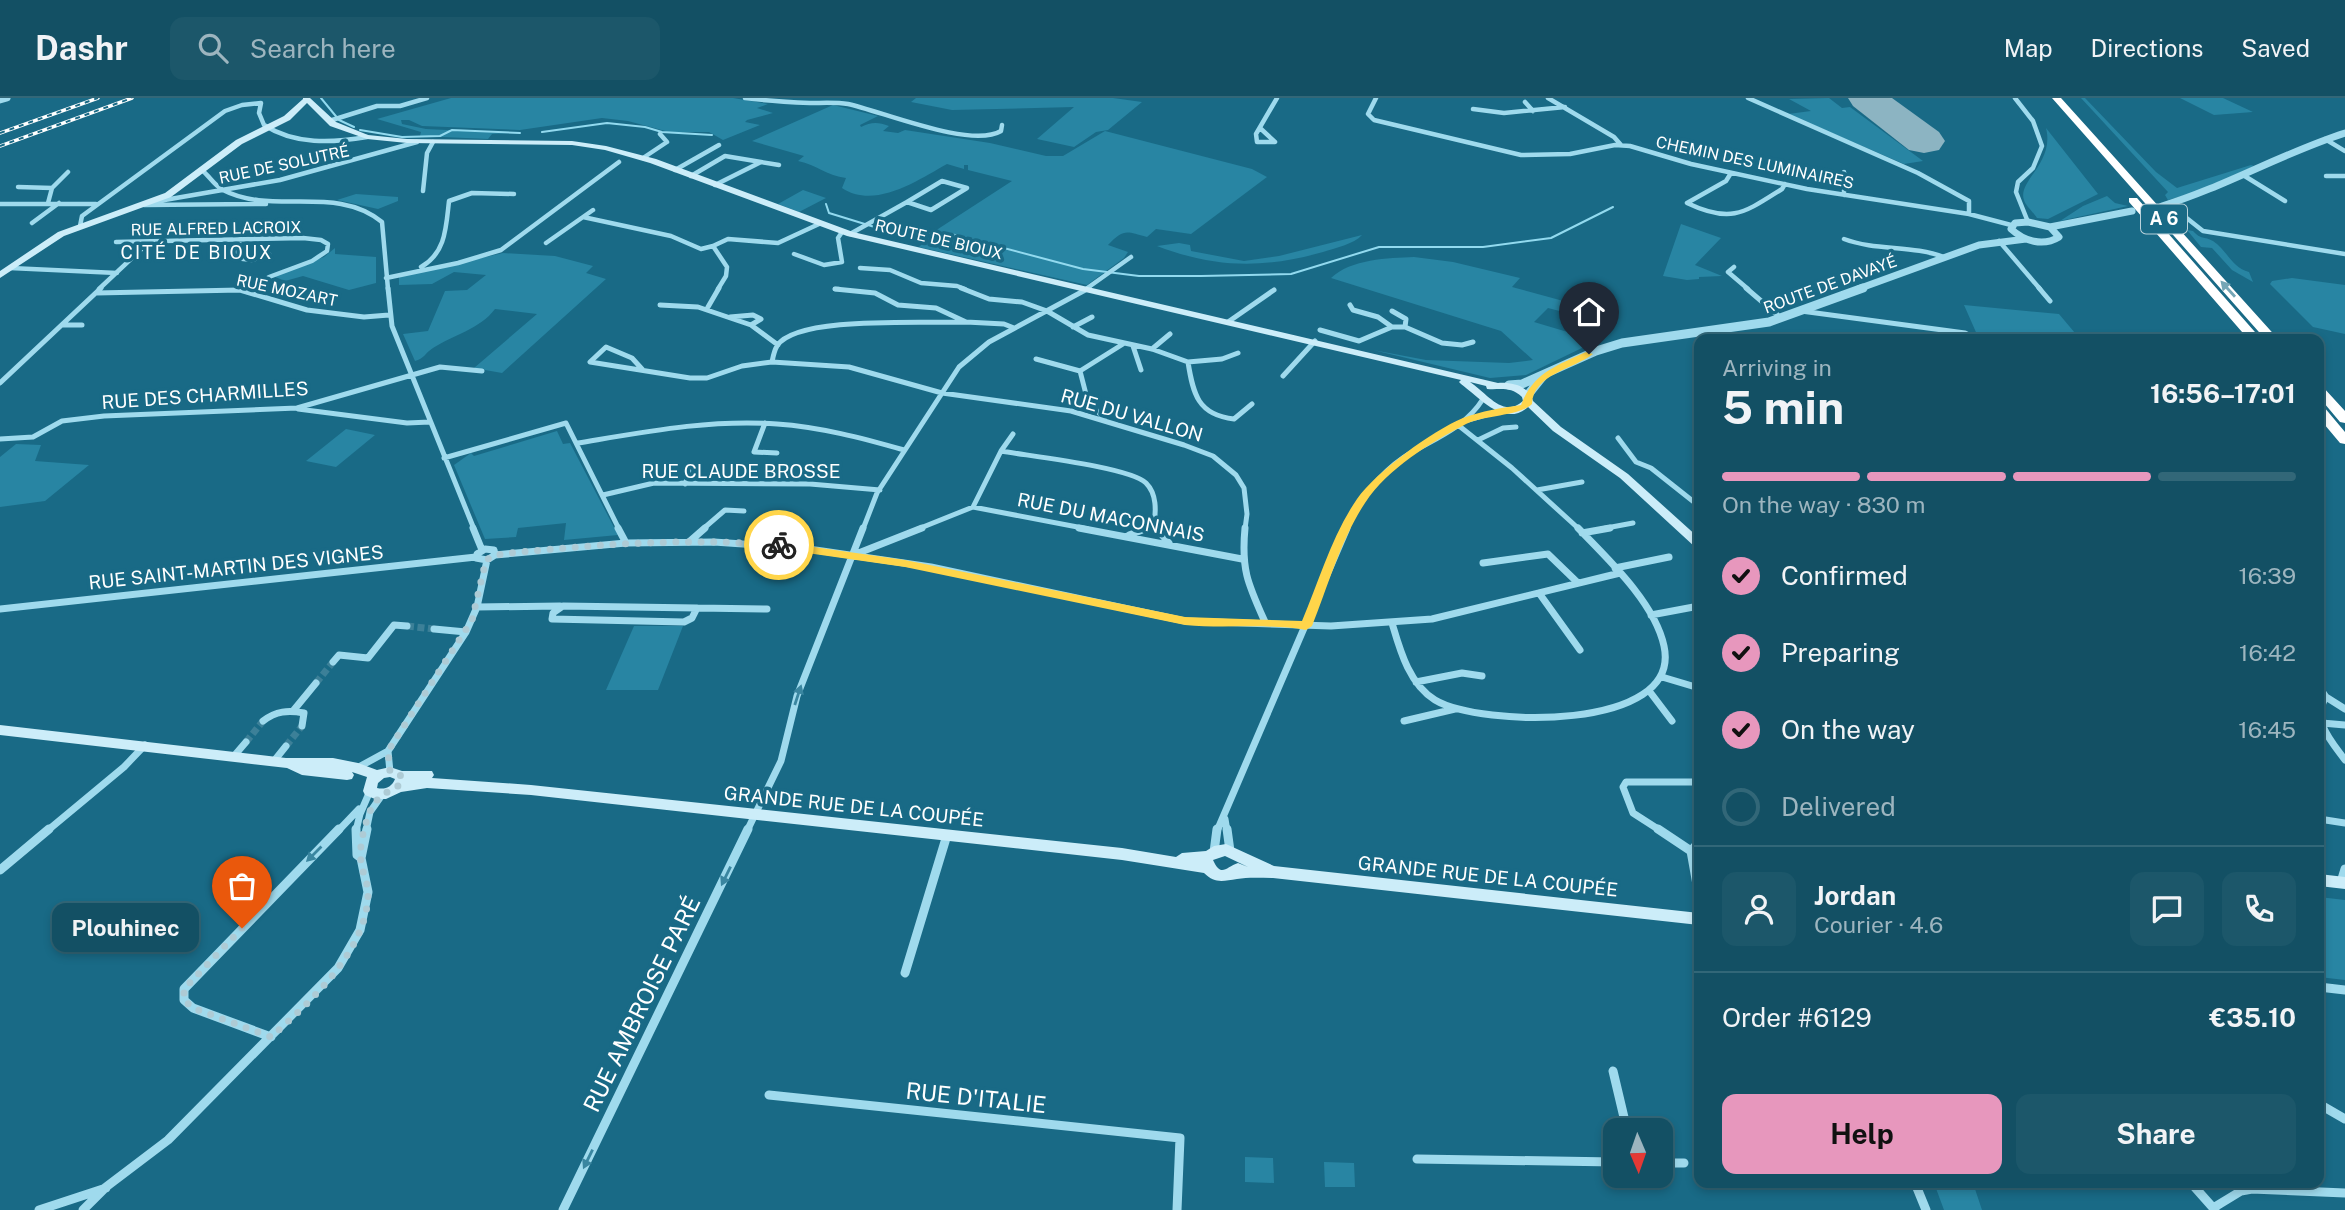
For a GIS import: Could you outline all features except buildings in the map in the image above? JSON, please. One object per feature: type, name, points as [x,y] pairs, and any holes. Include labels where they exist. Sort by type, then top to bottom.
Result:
[{"type":"highway","name":"A 6","points":[[2043,98],[2251,334]]},
{"type":"highway","name":"A 6","points":[[2056,98],[2268,334]]},
{"type":"highway","points":[[2324,396],[2345,419]]},
{"type":"highway","points":[[2324,417],[2345,440]]},
{"type":"main road","name":"ROUTE DE BIOUX","points":[[307,99],[308,113],[334,120],[341,128],[367,137],[417,142],[572,143],[607,148],[643,158],[846,233],[1315,341],[1441,373],[1496,385],[1509,385]]},
{"type":"main road","points":[[0,275],[44,243],[80,226],[149,204],[185,185],[239,142],[287,118],[308,113],[307,99]]},
{"type":"main road","name":"ROUTE DE BIOUX","points":[[1441,373],[1466,383],[1483,396]]},
{"type":"main road","points":[[1496,385],[1488,387],[1483,396],[1492,407],[1557,429]]},
{"type":"main road","points":[[1509,385],[1528,399],[1536,413],[1624,477],[1694,540]]},
{"type":"main road","points":[[1506,410],[1524,407],[1528,399]]},
{"type":"main road","name":"GRANDE RUE DE LA COUPÉE","points":[[0,730],[280,762],[314,762],[357,768],[384,781]]},
{"type":"main road","name":"GRANDE RUE DE LA COUPÉE","points":[[280,762],[302,769],[384,781],[531,790],[1172,860],[1210,859],[1221,877],[1234,873],[1272,872],[1694,918]]},
{"type":"main road","points":[[1210,859],[1234,854],[1238,869],[1234,873]]},
{"type":"main road","name":"GRANDE RUE DE LA COUPÉE","points":[[1234,854],[1272,872]]},
{"type":"main road","points":[[2324,880],[2343,878]]},
{"type":"street","points":[[0,100],[7,98]]},
{"type":"street","points":[[334,120],[377,106],[400,106],[427,98]]},
{"type":"street","points":[[745,98],[769,102],[847,104],[917,126],[964,134],[996,134],[1002,125]]},
{"type":"street","points":[[1260,128],[1275,142],[1257,142],[1256,134],[1277,98]]},
{"type":"street","points":[[1376,98],[1368,114],[1374,121],[1508,154],[1570,154],[1621,145]]},
{"type":"street","name":"CHEMIN DES LUMINAIRES","points":[[1548,98],[1614,137],[1621,145],[1785,184],[1969,214],[2012,228]]},
{"type":"street","points":[[1748,98],[1918,173],[1969,201],[1969,214]]},
{"type":"street","points":[[2015,98],[2033,121],[2042,146],[2033,168],[2018,182],[2016,192],[2028,222]]},
{"type":"street","points":[[1525,102],[1533,111]]},
{"type":"street","points":[[80,226],[81,217],[97,204],[225,111],[242,105],[261,103],[260,118],[267,128],[297,137],[342,140],[367,137]]},
{"type":"street","points":[[1473,109],[1502,113],[1565,107]]},
{"type":"street","points":[[2166,205],[2188,199],[2325,139],[2345,133]]},
{"type":"street","points":[[643,158],[667,142],[660,134]]},
{"type":"street","points":[[2325,139],[2345,151]]},
{"type":"street","name":"RUE DE SOLUTRÉ","points":[[149,204],[305,175],[417,142]]},
{"type":"street","points":[[423,191],[427,153],[433,142]]},
{"type":"street","points":[[676,170],[719,145]]},
{"type":"street","points":[[691,176],[725,156],[779,165]]},
{"type":"street","points":[[386,276],[458,263],[501,250],[619,162]]},
{"type":"street","points":[[715,185],[761,162]]},
{"type":"street","points":[[203,170],[212,183],[223,190],[253,199],[341,203],[372,212],[382,222],[389,315],[429,422],[482,550]]},
{"type":"street","points":[[48,203],[52,188],[68,172]]},
{"type":"street","points":[[1844,172],[1844,195]]},
{"type":"street","points":[[1731,173],[1726,181],[1687,202],[1721,216],[1735,217],[1782,189],[1785,184]]},
{"type":"street","points":[[2242,175],[2285,201]]},
{"type":"street","points":[[2326,176],[2345,176]]},
{"type":"street","points":[[794,254],[825,267],[833,266],[842,262],[838,238],[846,233],[862,228],[942,181],[967,188],[931,210],[907,202]]},
{"type":"street","points":[[18,187],[52,188]]},
{"type":"street","points":[[386,276],[422,267],[438,256],[444,240],[449,201],[453,197],[471,193],[514,194]]},
{"type":"street","points":[[242,205],[253,199]]},
{"type":"street","points":[[149,204],[242,205],[282,202]]},
{"type":"street","points":[[0,204],[97,204]]},
{"type":"street","points":[[32,223],[59,204]]},
{"type":"street","points":[[2166,205],[2178,210],[2190,224],[2203,231],[2345,254]]},
{"type":"street","points":[[546,243],[593,210]]},
{"type":"street","points":[[2012,228],[2028,222],[2050,227],[2132,211]]},
{"type":"street","points":[[583,217],[671,236],[701,249],[728,239],[778,243],[819,224]]},
{"type":"street","name":"ROUTE DE DAVAYÉ","points":[[1545,375],[1596,351],[1622,343],[1743,327],[1781,318],[1944,257],[2000,240],[2048,242],[2058,239],[2058,234],[2050,227]]},
{"type":"street","points":[[2012,228],[2026,239]]},
{"type":"street","name":"ROUTE DE DAVAYÉ","points":[[2000,240],[2012,228]]},
{"type":"street","name":"RUE ALFRED LACROIX","points":[[117,242],[314,238],[328,244],[327,251],[318,258],[269,277]]},
{"type":"street","points":[[240,239],[235,258],[251,260],[269,254]]},
{"type":"street","points":[[1844,239],[1860,247],[1932,252],[1944,257]]},
{"type":"street","points":[[2000,240],[2050,301]]},
{"type":"street","points":[[0,383],[150,241]]},
{"type":"street","points":[[708,307],[726,276],[727,267],[713,246]]},
{"type":"street","name":"RUE AMBROISE PARÉ","points":[[563,1210],[781,761],[797,696],[880,490],[966,360],[1014,328],[1087,290],[1131,257]]},
{"type":"street","points":[[1734,267],[1728,272],[1781,318]]},
{"type":"street","points":[[10,268],[117,273]]},
{"type":"street","points":[[860,268],[890,270],[921,283],[957,286],[982,298],[1011,300],[1046,311],[1088,335],[1152,348],[1188,362],[1222,359],[1238,353]]},
{"type":"street","points":[[240,290],[254,284]]},
{"type":"street","points":[[835,289],[875,293],[898,305],[936,308],[966,322]]},
{"type":"street","name":"RUE MOZART","points":[[96,293],[240,290],[307,310],[364,317],[389,315]]},
{"type":"street","points":[[1228,322],[1274,290]]},
{"type":"street","points":[[660,305],[688,303],[708,307],[751,326],[778,345]]},
{"type":"street","points":[[1350,305],[1353,310],[1378,317],[1392,327]]},
{"type":"street","points":[[1392,311],[1403,315],[1406,319],[1405,327]]},
{"type":"street","points":[[1801,311],[1967,334]]},
{"type":"street","points":[[730,317],[753,315],[761,319],[751,326]]},
{"type":"street","points":[[1073,327],[1090,321],[1091,317]]},
{"type":"street","points":[[772,362],[778,345],[794,334],[817,327],[898,322],[966,322],[1004,324],[1014,328]]},
{"type":"street","points":[[61,325],[82,325]]},
{"type":"street","points":[[1348,349],[1359,341],[1392,327],[1405,327],[1451,345],[1473,342]]},
{"type":"street","points":[[1320,330],[1359,341]]},
{"type":"street","points":[[1152,348],[1170,334]]},
{"type":"street","points":[[1412,340],[1420,334]]},
{"type":"street","points":[[1283,376],[1315,341]]},
{"type":"street","points":[[1036,359],[1080,371],[1123,344]]},
{"type":"street","points":[[1133,346],[1141,370]]},
{"type":"street","name":"RUE DU VALLON","points":[[642,369],[632,358],[606,347],[590,362],[690,378],[707,378],[742,366],[772,362],[849,367],[942,393],[1071,411],[1105,419],[1201,451],[1225,464],[1236,475],[1247,499],[1242,559],[1251,591],[1265,622]]},
{"type":"street","points":[[1188,362],[1192,391],[1201,406],[1209,412],[1234,419],[1252,404]]},
{"type":"street","name":"RUE DES CHARMILLES","points":[[0,439],[33,437],[62,421],[104,416],[297,408],[440,367],[482,371]]},
{"type":"street","points":[[1080,371],[1088,402],[1105,419]]},
{"type":"street","points":[[1509,385],[1545,375]]},
{"type":"street","points":[[1528,399],[1545,375]]},
{"type":"street","points":[[1210,859],[1217,830],[1225,819],[1349,523],[1362,499],[1392,467],[1478,410],[1483,396]]},
{"type":"street","points":[[1071,411],[1088,402]]},
{"type":"street","points":[[297,408],[407,423],[429,422]]},
{"type":"street","points":[[1461,423],[1506,410]]},
{"type":"street","points":[[444,458],[566,423],[626,543]]},
{"type":"street","points":[[1392,623],[1406,667],[1416,682],[1434,699],[1455,709],[1500,717],[1562,716],[1608,710],[1650,692],[1662,677],[1666,651],[1662,635],[1651,615],[1617,570],[1537,490],[1461,423]]},
{"type":"street","points":[[578,443],[660,428],[705,424],[765,424],[841,433],[904,450]]},
{"type":"street","points":[[765,424],[754,452],[777,453]]},
{"type":"street","points":[[1478,440],[1503,428],[1516,427]]},
{"type":"street","points":[[855,554],[973,507],[1001,451],[1013,434]]},
{"type":"street","points":[[1618,438],[1636,462],[1651,468],[1694,502]]},
{"type":"street","points":[[1001,451],[1134,475],[1143,479],[1155,493],[1157,502],[1154,525],[1170,545]]},
{"type":"street","points":[[685,484],[691,469]]},
{"type":"street","points":[[1537,490],[1582,482]]},
{"type":"street","name":"RUE CLAUDE BROSSE","points":[[603,495],[642,484],[810,484],[880,490]]},
{"type":"street","name":"RUE DU MACONNAIS","points":[[973,507],[1242,559]]},
{"type":"street","points":[[689,542],[725,510],[744,511]]},
{"type":"street","points":[[1582,533],[1633,523]]},
{"type":"street","points":[[1124,536],[1154,525]]},
{"type":"street","points":[[495,555],[494,550],[482,550],[476,557],[478,560],[486,560],[495,555],[626,543],[757,543],[855,554],[1185,621],[1227,624],[1265,622],[1306,626],[1432,619],[1578,583],[1669,557]]},
{"type":"street","points":[[1483,562],[1548,554],[1578,583]]},
{"type":"street","name":"RUE SAINT-MARTIN DES VIGNES","points":[[0,609],[476,557]]},
{"type":"street","points":[[83,1210],[106,1187],[168,1140],[338,968],[360,930],[369,892],[361,858],[363,833],[384,781],[378,762],[466,632],[477,607],[486,560]]},
{"type":"street","points":[[1539,593],[1580,650]]},
{"type":"street","points":[[551,616],[563,606]]},
{"type":"street","points":[[477,607],[767,609]]},
{"type":"street","points":[[534,607],[543,610],[555,621],[684,622],[692,618],[697,608]]},
{"type":"street","points":[[622,621],[629,607]]},
{"type":"street","points":[[1651,615],[1694,607]]},
{"type":"street","points":[[333,662],[340,655],[368,658],[394,625],[407,626]]},
{"type":"street","points":[[434,629],[466,632]]},
{"type":"street","points":[[1416,682],[1462,673],[1482,676]]},
{"type":"street","points":[[1662,677],[1694,685]]},
{"type":"street","points":[[293,710],[316,683]]},
{"type":"street","points":[[1650,692],[1672,721]]},
{"type":"street","points":[[2324,694],[2345,709]]},
{"type":"street","points":[[1404,721],[1455,709]]},
{"type":"street","points":[[263,721],[275,713],[293,710],[304,713],[302,726]]},
{"type":"street","points":[[2324,723],[2345,725]]},
{"type":"street","points":[[2324,726],[2345,760]]},
{"type":"street","points":[[234,756],[246,741]]},
{"type":"street","points":[[0,870],[124,767],[145,745]]},
{"type":"street","points":[[280,762],[286,746]]},
{"type":"street","points":[[357,768],[385,753]]},
{"type":"street","points":[[271,1037],[193,1008],[184,1000],[184,989],[384,781]]},
{"type":"street","points":[[1694,782],[1626,782],[1623,787],[1633,813],[1691,851],[1694,868]]},
{"type":"street","points":[[361,858],[357,855],[354,835],[362,806]]},
{"type":"street","points":[[1225,819],[1234,854]]},
{"type":"street","points":[[2324,820],[2345,823]]},
{"type":"street","points":[[905,973],[947,835]]},
{"type":"street","points":[[1691,851],[1694,848]]},
{"type":"street","points":[[2324,988],[2345,990]]},
{"type":"street","points":[[1613,1071],[1625,1118]]},
{"type":"street","name":"RUE D'ITALIE","points":[[769,1096],[1180,1138],[1177,1210]]},
{"type":"street","points":[[2324,1107],[2345,1119]]},
{"type":"street","points":[[1417,1158],[1603,1162]]},
{"type":"street","points":[[1673,1163],[1685,1163]]},
{"type":"street","points":[[39,1210],[54,1204],[66,1207],[106,1187]]},
{"type":"street","points":[[1917,1188],[1926,1210]]},
{"type":"street","points":[[2195,1188],[2214,1209],[2241,1191],[2345,1193]]},
{"type":"shaded area","points":[[451,98],[733,98],[768,104],[757,108],[773,113],[747,120],[745,122],[760,125],[723,140],[709,132],[669,132],[628,121],[602,118],[520,130],[422,126],[409,120],[401,120],[402,124],[426,129],[509,133],[492,134],[488,139],[420,136],[421,132],[377,119]]},
{"type":"shaded area","points":[[916,98],[1113,98],[1142,102],[1108,130],[1096,132],[1074,147],[1037,139],[1074,107],[952,110],[911,102]]},
{"type":"shaded area","points":[[1829,98],[1842,108],[1850,107],[1923,161],[1904,164],[1788,114],[1811,111],[1789,99]]},
{"type":"shaded area","points":[[2081,98],[2085,98],[2156,172],[2177,188],[2254,166],[2199,191],[2168,200],[2165,195],[2168,192]]},
{"type":"shaded area","points":[[2180,98],[2223,98],[2253,112],[2214,115]]},
{"type":"shaded area","points":[[833,105],[878,116],[860,125],[861,127],[871,123],[881,124],[889,126],[883,131],[898,133],[905,130],[990,143],[1046,156],[1063,156],[1105,131],[1252,169],[1267,177],[1191,234],[1156,229],[1147,237],[1129,233],[1118,236],[1108,245],[1128,252],[1124,258],[1087,285],[919,247],[938,229],[1012,181],[968,170],[968,165],[964,165],[964,169],[947,164],[896,190],[868,196],[855,194],[842,188],[846,178],[798,161],[804,156],[752,141]]},
{"type":"shaded area","points":[[2046,128],[2098,194],[2048,219],[2037,218],[2025,202],[2023,193],[2045,151]]},
{"type":"shaded area","points":[[803,190],[826,198],[799,212],[778,204]]},
{"type":"shaded area","points":[[356,194],[398,197],[398,201],[378,209],[337,200]]},
{"type":"shaded area","points":[[2107,196],[2115,203],[2128,206],[2060,221],[2083,206]]},
{"type":"shaded area","points":[[1681,224],[1721,238],[1695,265],[1722,276],[1687,280],[1663,276]]},
{"type":"shaded area","points":[[2187,230],[2218,245],[2238,267],[2249,272],[2253,282],[2232,270],[2212,248],[2201,247]]},
{"type":"shaded area","points":[[1362,235],[1349,243],[1301,258],[1259,263],[1239,264],[1199,259],[1157,246],[1179,243],[1190,245],[1191,251],[1244,261],[1279,256]]},
{"type":"shaded area","points":[[335,248],[335,254],[376,257],[376,283],[349,290],[303,276],[285,281],[273,276],[324,257]]},
{"type":"shaded area","points":[[503,253],[555,256],[593,266],[586,273],[606,279],[502,373],[474,368],[537,314],[495,309],[482,322],[441,343],[415,361],[403,334],[428,331],[445,291],[467,290],[486,275],[454,272],[432,284],[399,285],[399,277]]},
{"type":"shaded area","points":[[1414,257],[1453,262],[1520,278],[1512,287],[1567,302],[1613,310],[1614,314],[1599,311],[1590,319],[1548,308],[1534,322],[1591,339],[1584,347],[1526,375],[1490,378],[1373,350],[1426,360],[1509,363],[1533,360],[1501,331],[1331,278],[1359,263]]},
{"type":"shaded area","points":[[2292,278],[2345,285],[2345,334],[2313,327],[2270,284],[2272,281]]},
{"type":"shaded area","points":[[1964,305],[2059,314],[2076,334],[1977,334]]},
{"type":"shaded area","points":[[346,429],[375,435],[336,467],[306,461]]},
{"type":"shaded area","points":[[557,431],[563,444],[570,443],[618,535],[564,540],[566,523],[518,528],[516,537],[485,539],[454,465],[471,453],[474,456]]},
{"type":"shaded area","points":[[16,444],[41,445],[35,461],[89,465],[45,501],[0,507],[0,457]]},
{"type":"shaded area","points":[[634,626],[683,626],[658,690],[606,690]]},
{"type":"shaded area","points":[[2324,898],[2345,900],[2345,980],[2324,978]]},
{"type":"shaded area","points":[[1245,1157],[1273,1158],[1274,1183],[1245,1182]]},
{"type":"shaded area","points":[[1324,1162],[1354,1163],[1355,1187],[1325,1187]]},
{"type":"shaded area","points":[[1936,1188],[1975,1188],[1982,1210],[1944,1210]]},
{"type":"waterway","points":[[321,98],[339,120],[354,127]]},
{"type":"waterway","points":[[542,132],[607,123],[645,127],[662,132],[712,135]]},
{"type":"waterway","points":[[360,130],[402,137],[440,136],[452,130],[520,133]]},
{"type":"waterway","points":[[826,204],[829,213],[881,229],[951,234],[1083,269],[1139,276],[1291,274],[1379,247],[1483,247],[1551,238],[1613,207]]},
{"type":"runway","points":[[1867,98],[1924,141]]},
{"type":"tunnel","points":[[254,284],[269,277]]},
{"type":"tunnel","points":[[407,626],[434,629]]},
{"type":"tunnel","points":[[316,683],[333,662]]},
{"type":"tunnel","points":[[246,742],[263,721]]},
{"type":"tunnel","points":[[286,746],[302,726]]},
{"type":"railway","points":[[0,133],[98,98]]},
{"type":"railway","points":[[0,146],[132,98]]},
{"type":"way so far","points":[[242,928],[184,989],[184,1000],[193,1008],[271,1037],[343,962],[360,930],[369,892],[361,858],[363,833],[372,807],[382,794],[393,791],[402,779],[397,772],[390,772],[388,751],[466,632],[477,607],[486,560],[495,555],[511,553],[626,543],[732,542],[779,545]]},
{"type":"place","name":"Plouhinec","points":[[242,928]]},
{"type":"district","name":"CITÉ DE BIOUX","points":[[197,253]]},
{"type":"route","points":[[779,545],[905,563],[1185,621],[1214,624],[1290,623],[1306,626],[1349,523],[1362,499],[1375,483],[1407,456],[1464,421],[1524,407],[1527,404],[1527,396],[1545,375],[1589,354]]}]
